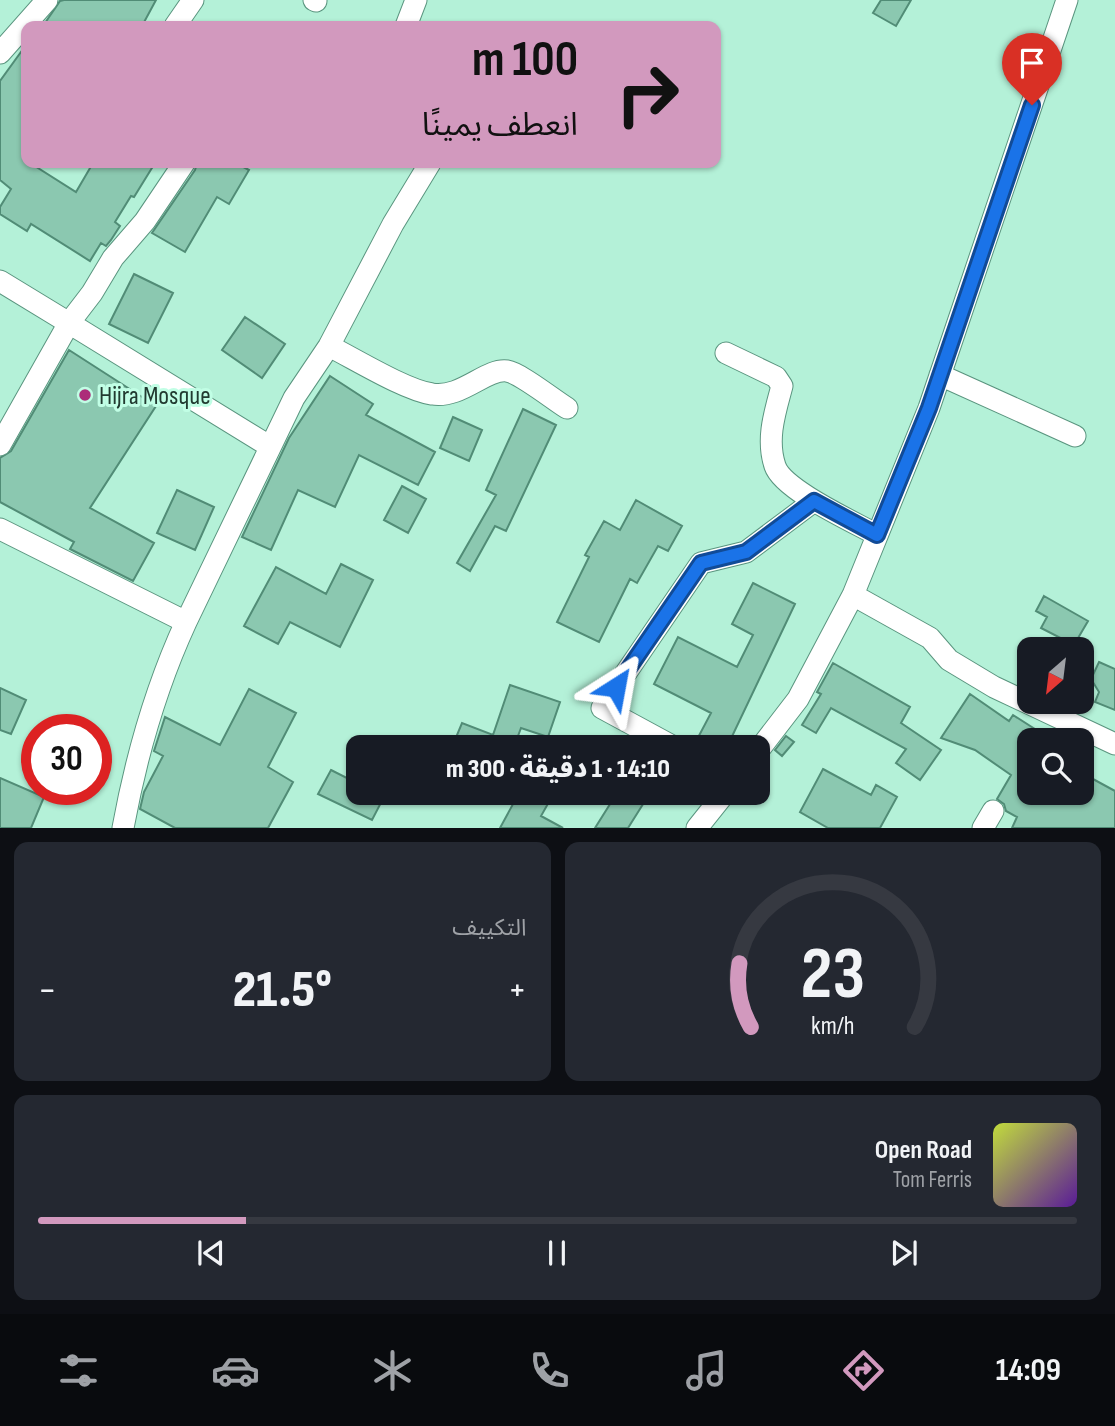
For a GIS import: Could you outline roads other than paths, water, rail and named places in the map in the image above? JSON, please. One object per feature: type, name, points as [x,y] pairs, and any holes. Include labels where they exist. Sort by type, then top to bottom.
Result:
[{"type":"street","points":[[28,21],[47,0]]},
{"type":"street","points":[[178,21],[193,0]]},
{"type":"street","points":[[408,21],[416,0]]},
{"type":"street","points":[[770,735],[798,699],[853,595],[940,375],[1067,0]]},
{"type":"street","points":[[0,52],[21,29]]},
{"type":"street","points":[[0,444],[69,323],[92,293],[113,258],[145,221],[181,168]]},
{"type":"street","points":[[123,828],[147,726],[169,658],[294,398],[330,346],[393,224],[427,168]]},
{"type":"street","points":[[0,281],[269,446]]},
{"type":"street","points":[[330,346],[402,383],[432,395],[468,388],[497,371],[510,372],[566,408]]},
{"type":"street","points":[[726,353],[776,377],[782,386],[771,421],[775,468],[784,479],[814,501],[877,535]]},
{"type":"street","points":[[940,375],[1076,436]]},
{"type":"street","points":[[652,735],[602,708],[701,563],[746,552],[814,501]]},
{"type":"street","points":[[0,529],[186,622]]},
{"type":"street","points":[[853,595],[930,638],[949,660],[994,687],[1115,744]]},
{"type":"street","points":[[697,828],[715,805]]},
{"type":"place","name":"Hijra Mosque","points":[[85,395]]}]
